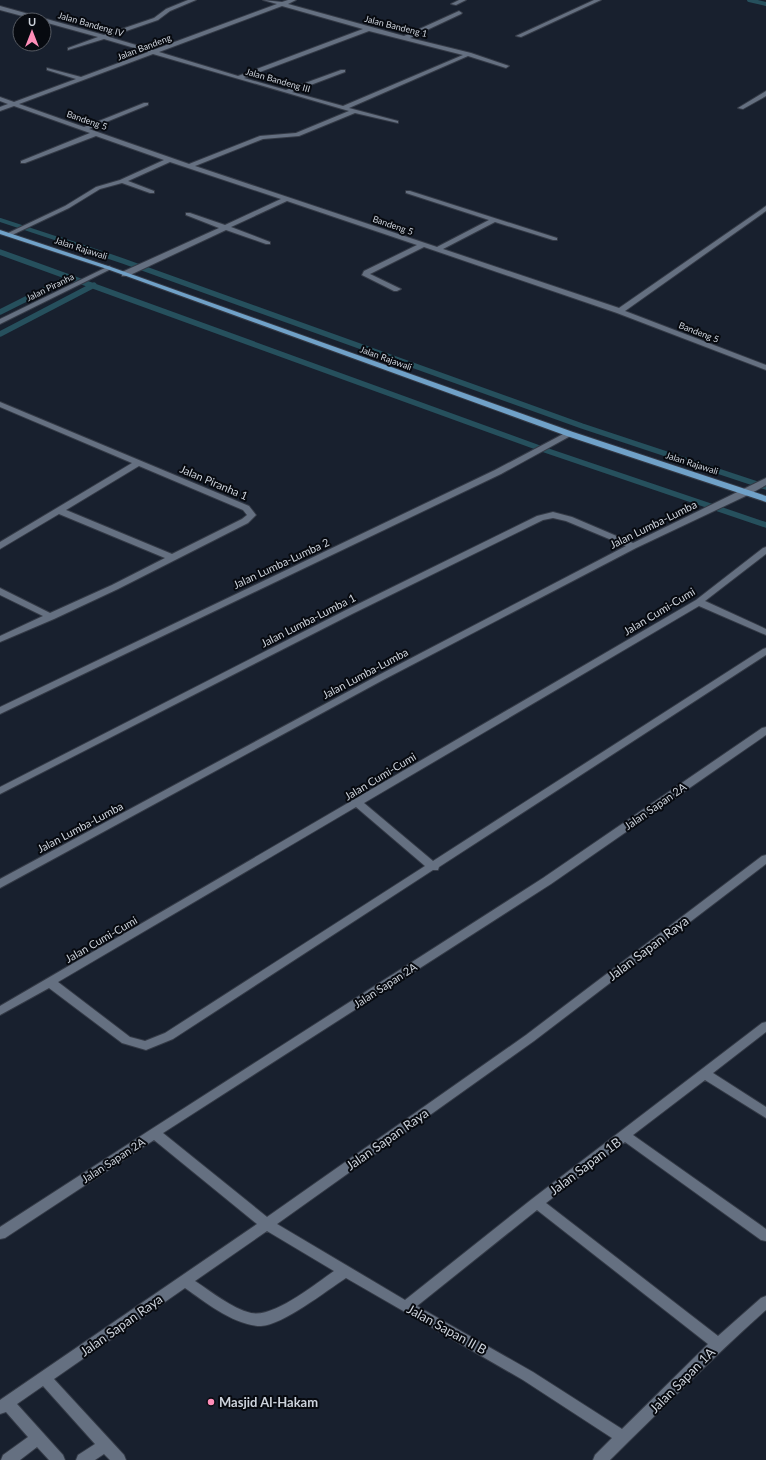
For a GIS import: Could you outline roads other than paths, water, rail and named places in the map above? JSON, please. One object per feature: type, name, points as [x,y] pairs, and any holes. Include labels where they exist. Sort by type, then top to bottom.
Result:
[{"type":"main road","name":"Jalan Rajawali","points":[[0,232],[109,268],[570,434],[766,499]]},
{"type":"street","points":[[70,50],[156,19],[168,10],[193,0]]},
{"type":"street","name":"Jalan Bandeng 1","points":[[266,0],[368,29],[470,54],[506,66]]},
{"type":"street","name":"Jalan Bandeng","points":[[0,109],[293,0]]},
{"type":"street","points":[[454,4],[463,0]]},
{"type":"street","points":[[519,36],[598,0]]},
{"type":"street","name":"Jalan Bandeng IV","points":[[0,8],[14,12]]},
{"type":"street","points":[[406,38],[459,13]]},
{"type":"street","name":"Jalan Bandeng IV","points":[[52,23],[156,52]]},
{"type":"street","points":[[238,78],[368,29]]},
{"type":"street","name":"Jalan Bandeng III","points":[[156,52],[238,78],[396,122]]},
{"type":"street","points":[[344,108],[470,54]]},
{"type":"street","points":[[49,69],[82,79]]},
{"type":"street","points":[[286,92],[343,71]]},
{"type":"street","points":[[741,108],[766,93]]},
{"type":"street","name":"Bandeng 5","points":[[0,99],[170,160],[620,311],[766,368]]},
{"type":"street","points":[[84,128],[146,104]]},
{"type":"street","points":[[190,166],[262,137],[297,135],[354,111]]},
{"type":"street","points":[[23,162],[97,133]]},
{"type":"street","points":[[8,235],[67,207],[98,188],[122,181],[170,160]]},
{"type":"street","points":[[122,181],[152,192]]},
{"type":"street","points":[[408,192],[555,239]]},
{"type":"street","points":[[125,274],[288,199]]},
{"type":"street","points":[[620,311],[766,208]]},
{"type":"street","points":[[188,214],[268,242]]},
{"type":"street","points":[[437,250],[494,220]]},
{"type":"street","points":[[397,289],[366,275],[367,272],[423,245]]},
{"type":"street","name":"Jalan Piranha","points":[[0,322],[109,268]]},
{"type":"street","name":"Jalan Piranha 1","points":[[0,404],[246,508],[252,515],[245,521],[115,587],[0,639]]},
{"type":"street","name":"Jalan Lumba-Lumba 2","points":[[0,711],[498,472],[570,434]]},
{"type":"street","points":[[0,546],[138,463]]},
{"type":"street","name":"Jalan Lumba-Lumba","points":[[0,884],[380,678],[633,546],[747,492],[766,481]]},
{"type":"street","points":[[60,511],[173,558]]},
{"type":"street","name":"Jalan Lumba-Lumba 1","points":[[0,791],[349,612],[540,518],[553,515],[569,519],[633,546]]},
{"type":"street","name":"Jalan Cumi-Cumi","points":[[0,1012],[699,602],[766,550]]},
{"type":"street","points":[[0,591],[51,617]]},
{"type":"street","points":[[699,602],[766,632]]},
{"type":"street","points":[[50,982],[126,1040],[146,1046],[169,1036],[434,867],[499,822],[766,651]]},
{"type":"street","name":"Jalan Sapan 2A","points":[[0,1234],[154,1133],[547,881],[766,730]]},
{"type":"street","points":[[357,803],[434,867]]},
{"type":"street","name":"Jalan Sapan Raya","points":[[4,1406],[267,1224],[530,1038],[766,859]]},
{"type":"street","name":"Jalan Sapan 1B","points":[[406,1307],[537,1203],[766,1026]]},
{"type":"street","points":[[705,1074],[766,1113]]},
{"type":"street","name":"Jalan Sapan II B","points":[[154,1133],[267,1224],[406,1307],[528,1376],[624,1438]]},
{"type":"street","points":[[625,1136],[766,1236]]},
{"type":"street","points":[[537,1203],[718,1344]]},
{"type":"street","points":[[185,1281],[242,1317],[262,1320],[274,1317],[285,1311],[345,1271]]},
{"type":"street","name":"Jalan Sapan 1A","points":[[600,1460],[718,1344],[766,1302]]},
{"type":"street","points":[[44,1378],[119,1460]]},
{"type":"street","points":[[4,1406],[39,1438],[58,1460]]},
{"type":"street","points":[[8,1460],[39,1438]]},
{"type":"street","points":[[83,1460],[105,1445]]},
{"type":"waterway","points":[[749,0],[766,4]]},
{"type":"waterway","points":[[0,220],[60,240]]},
{"type":"waterway","points":[[60,240],[582,426],[766,487]]},
{"type":"waterway","points":[[0,252],[69,277]]},
{"type":"waterway","points":[[0,312],[69,277]]},
{"type":"waterway","points":[[69,277],[93,286]]},
{"type":"waterway","points":[[0,334],[93,286]]},
{"type":"waterway","points":[[93,286],[542,449],[766,525]]},
{"type":"place","name":"Masjid Al-Hakam","points":[[211,1402]]}]
